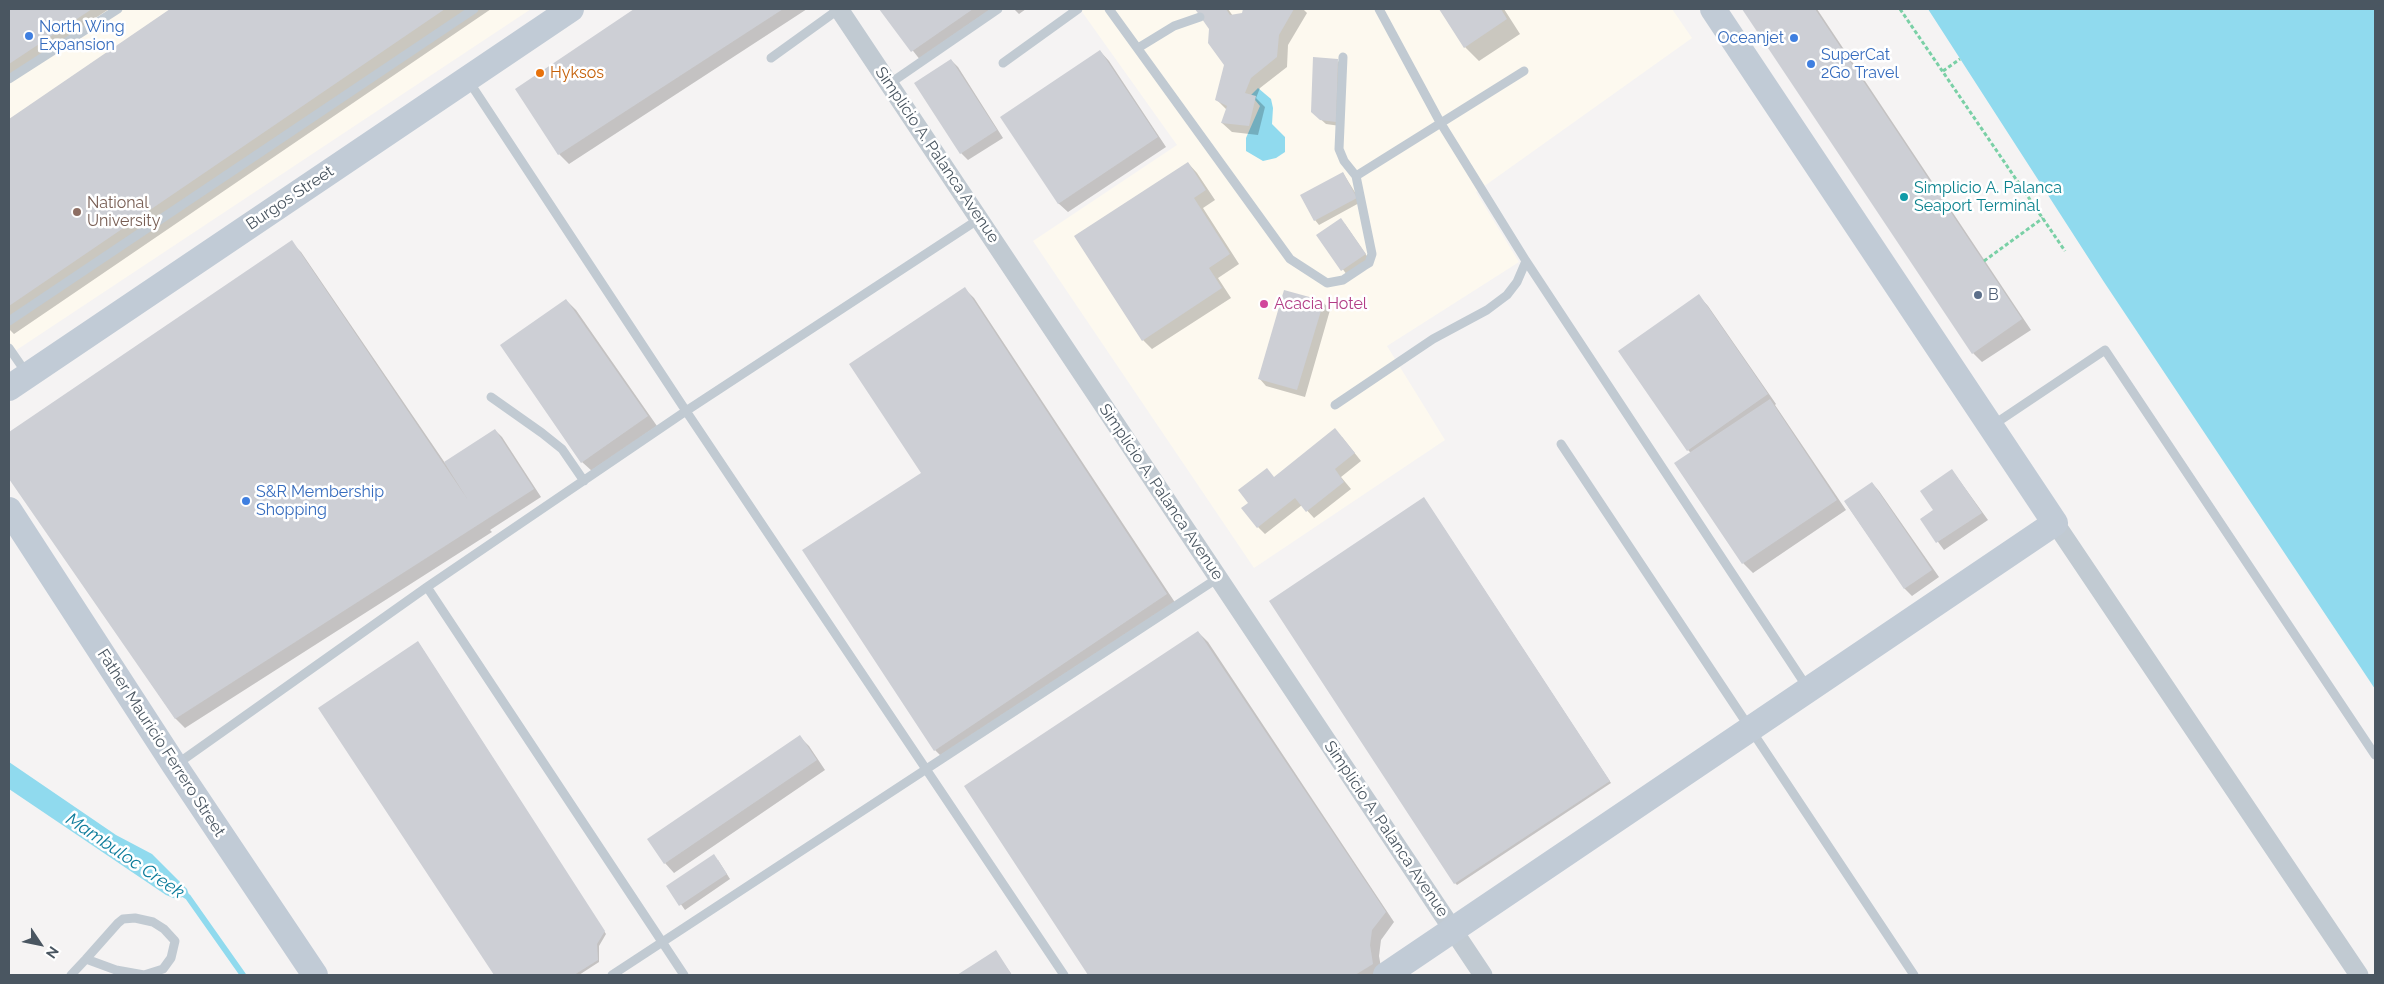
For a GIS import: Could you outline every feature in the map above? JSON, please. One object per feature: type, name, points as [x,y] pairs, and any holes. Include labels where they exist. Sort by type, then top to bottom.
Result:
[{"type":"street","name":"Burgos Street","points":[[18,382],[571,9]]},
{"type":"street","name":"Simplicio A. Palanca Avenue","points":[[839,9],[1483,975]]},
{"type":"street","points":[[1713,9],[2359,975]]},
{"type":"street","name":"Father Mauricio Ferrero Street","points":[[9,510],[175,766],[316,975]]},
{"type":"street","points":[[1386,975],[1810,691],[2055,523]]},
{"type":"lane","points":[[9,79],[118,9]]},
{"type":"lane","points":[[9,321],[474,9]]},
{"type":"lane","points":[[771,58],[839,9]]},
{"type":"lane","points":[[890,84],[998,9]]},
{"type":"lane","points":[[1003,63],[1078,9]]},
{"type":"lane","points":[[1109,9],[1290,259],[1327,283],[1343,280],[1357,271],[1369,263],[1372,254],[1356,176],[1344,161],[1339,149],[1343,57]]},
{"type":"lane","points":[[1379,9],[1440,122],[1526,261],[1810,691]]},
{"type":"lane","points":[[1138,48],[1174,26],[1200,17]]},
{"type":"lane","points":[[1356,176],[1524,71]]},
{"type":"lane","points":[[467,78],[686,412],[1064,975]]},
{"type":"lane","points":[[175,766],[427,587],[686,412],[979,219]]},
{"type":"lane","points":[[1335,406],[1433,339],[1487,310],[1507,295],[1517,282],[1526,261]]},
{"type":"lane","points":[[9,348],[18,382]]},
{"type":"lane","points":[[1991,427],[2105,350],[2375,755]]},
{"type":"lane","points":[[491,397],[562,449],[584,481]]},
{"type":"lane","points":[[1561,444],[1914,975]]},
{"type":"lane","points":[[612,975],[1218,578]]},
{"type":"lane","points":[[427,587],[684,975]]},
{"type":"lane","points":[[71,975],[86,958],[118,923],[123,920],[135,918],[153,922],[164,929],[175,941],[170,958],[163,969],[144,975],[116,970],[86,958]]},
{"type":"path","points":[[1900,9],[2065,250]]},
{"type":"path","points":[[1943,71],[1960,59]]},
{"type":"path","points":[[1984,261],[2043,218]]},
{"type":"shaded area","name":"National University","points":[[9,9],[531,9],[9,355]]},
{"type":"shaded area","name":"Acacia Hotel","points":[[1080,9],[1672,9],[1692,38],[1476,192],[1519,262],[1387,346],[1445,440],[1254,568],[1033,241],[1177,145]]},
{"type":"water","points":[[1928,9],[2375,9],[2375,689],[2104,282]]},
{"type":"water","points":[[1258,88],[1271,99],[1273,108],[1272,124],[1285,137],[1285,152],[1276,158],[1263,161],[1246,151],[1246,138],[1260,106],[1251,95]]},
{"type":"water","points":[[9,762],[116,835],[152,854],[187,889],[189,895],[176,899],[166,895],[9,789]]},
{"type":"building","name":"North Wing Expansion","points":[[9,9],[92,9],[9,64]]},
{"type":"building","name":"National University","points":[[170,9],[445,9],[9,306],[9,119]]},
{"type":"building","points":[[634,9],[783,9],[558,155],[515,89]]},
{"type":"building","points":[[879,9],[973,9],[911,52]]},
{"type":"building","points":[[1195,9],[1226,9],[1230,15],[1242,13],[1243,9],[1294,9],[1279,35],[1277,57],[1251,78],[1245,93],[1256,96],[1249,126],[1221,123],[1227,106],[1215,100],[1224,65],[1208,43],[1209,29]]},
{"type":"building","points":[[1439,9],[1501,9],[1507,19],[1464,48]]},
{"type":"building","name":"Simplicio A. Palanca Seaport Terminal","points":[[1742,9],[1815,9],[2022,319],[1972,354]]},
{"type":"building","points":[[1100,50],[1158,137],[1058,204],[1000,117]]},
{"type":"building","points":[[1313,57],[1338,59],[1336,122],[1320,120],[1311,112]]},
{"type":"building","points":[[951,59],[997,130],[960,154],[914,83]]},
{"type":"building","points":[[1188,162],[1206,190],[1194,198],[1230,254],[1209,268],[1222,288],[1142,341],[1074,236]]},
{"type":"building","points":[[1343,172],[1357,198],[1314,221],[1300,195]]},
{"type":"building","points":[[1341,218],[1366,254],[1341,271],[1316,235]]},
{"type":"building","name":"S&R Membership Shopping","points":[[292,240],[468,500],[444,462],[495,429],[534,489],[175,719],[9,479],[9,432]]},
{"type":"building","points":[[965,287],[1167,594],[934,751],[802,550],[921,473],[849,364]]},
{"type":"building","points":[[1284,290],[1324,301],[1297,390],[1258,379]]},
{"type":"building","points":[[1699,294],[1768,394],[1687,451],[1618,351]]},
{"type":"building","points":[[566,299],[648,416],[581,463],[500,345]]},
{"type":"building","points":[[1770,399],[1837,500],[1742,564],[1674,463]]},
{"type":"building","points":[[1335,428],[1355,453],[1335,469],[1344,482],[1306,512],[1295,498],[1257,528],[1241,508],[1248,503],[1238,490],[1267,468],[1274,477]]},
{"type":"building","points":[[1952,469],[1982,513],[1936,543],[1920,519],[1933,510],[1920,491]]},
{"type":"building","points":[[1872,482],[1932,570],[1904,589],[1844,501]]},
{"type":"building","points":[[1424,497],[1610,781],[1454,884],[1269,601]]},
{"type":"building","points":[[1198,631],[1386,912],[1372,930],[1370,945],[1373,964],[1355,975],[1088,975],[964,786]]},
{"type":"building","points":[[418,641],[605,931],[597,944],[598,960],[574,975],[494,975],[318,708]]},
{"type":"building","points":[[800,735],[817,760],[664,864],[647,839]]},
{"type":"building","points":[[714,854],[727,874],[679,906],[666,886]]},
{"type":"building","points":[[996,950],[1012,975],[957,975]]},
{"type":"waterway","name":"Mambuloc Creek","points":[[180,892],[188,897],[243,975]]},
{"type":"place","name":"North Wing Expansion","points":[[29,36]]},
{"type":"place","name":"Oceanjet","points":[[1794,38]]},
{"type":"place","name":"SuperCat 2Go Travel","points":[[1811,64]]},
{"type":"place","name":"Hyksos","points":[[540,73]]},
{"type":"place","name":"Simplicio A. Palanca Seaport Terminal","points":[[1904,197]]},
{"type":"place","name":"National University","points":[[77,212]]},
{"type":"place","name":"B","points":[[1978,295]]},
{"type":"place","name":"Acacia Hotel","points":[[1264,304]]},
{"type":"place","name":"S&R Membership Shopping","points":[[246,501]]}]
